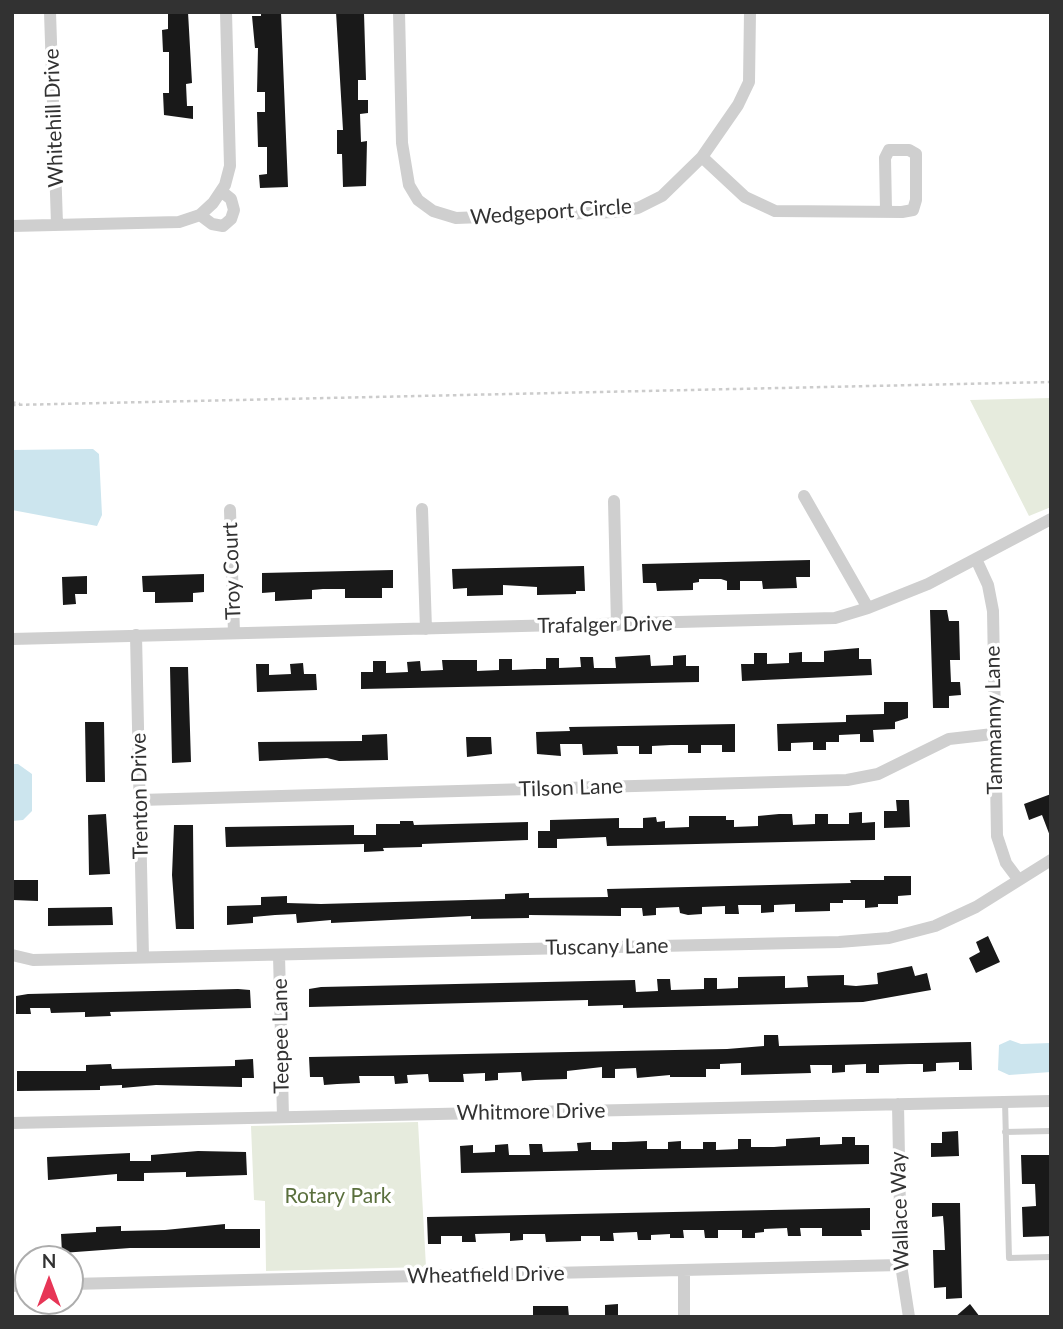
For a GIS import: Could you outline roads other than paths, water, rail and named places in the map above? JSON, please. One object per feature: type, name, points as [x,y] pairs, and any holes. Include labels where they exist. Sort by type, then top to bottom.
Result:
[{"type":"street","name":"Whitehill Drive","points":[[50,12],[57,224]]},
{"type":"street","points":[[12,226],[179,222],[200,215],[221,191],[230,166],[226,12]]},
{"type":"street","name":"Wedgeport Circle","points":[[399,12],[405,166],[409,185],[418,200],[433,211],[456,218],[614,212],[638,208],[662,196],[702,157],[723,130],[749,82],[750,12]]},
{"type":"street","points":[[702,157],[745,197],[775,211],[902,212],[913,210],[916,154],[909,150],[889,150],[885,158],[886,210]]},
{"type":"street","points":[[200,215],[223,226],[231,219],[234,210],[231,199],[221,191]]},
{"type":"street","points":[[804,496],[868,608]]},
{"type":"street","points":[[614,501],[617,625]]},
{"type":"street","points":[[422,509],[426,629]]},
{"type":"street","name":"Troy Court","points":[[230,510],[234,633]]},
{"type":"street","name":"Trafalger Drive","points":[[12,639],[835,618],[928,584],[1051,519]]},
{"type":"street","name":"Tammanny Lane","points":[[976,559],[988,585],[993,611],[993,734],[997,836],[1006,863],[1018,879]]},
{"type":"street","name":"Trenton Drive","points":[[136,635],[143,957]]},
{"type":"street","name":"Tilson Lane","points":[[140,800],[847,780],[878,774],[949,739],[993,734]]},
{"type":"street","name":"Tuscany Lane","points":[[12,955],[33,960],[839,942],[889,938],[936,926],[976,907],[1051,860]]},
{"type":"street","name":"Teepee Lane","points":[[279,955],[283,1117]]},
{"type":"street","name":"Whitmore Drive","points":[[12,1123],[1051,1101]]},
{"type":"street","name":"Wallace Way","points":[[898,1104],[901,1265],[909,1317]]},
{"type":"street","name":"Wheatfield Drive","points":[[84,1284],[901,1265]]},
{"type":"street","points":[[684,1270],[684,1317]]},
{"type":"lane","points":[[1004,1101],[1009,1258],[1051,1257]]},
{"type":"lane","points":[[1005,1132],[1051,1131]]},
{"type":"water","points":[[93,449],[99,454],[102,515],[97,526],[12,510],[12,450]]},
{"type":"water","points":[[12,764],[18,764],[32,774],[32,811],[23,820],[12,821]]},
{"type":"water","points":[[1010,1040],[1021,1044],[1051,1043],[1051,1072],[1009,1075],[998,1070],[999,1045]]},
{"type":"park label","name":"Rotary Park","points":[[338,1196]]}]
